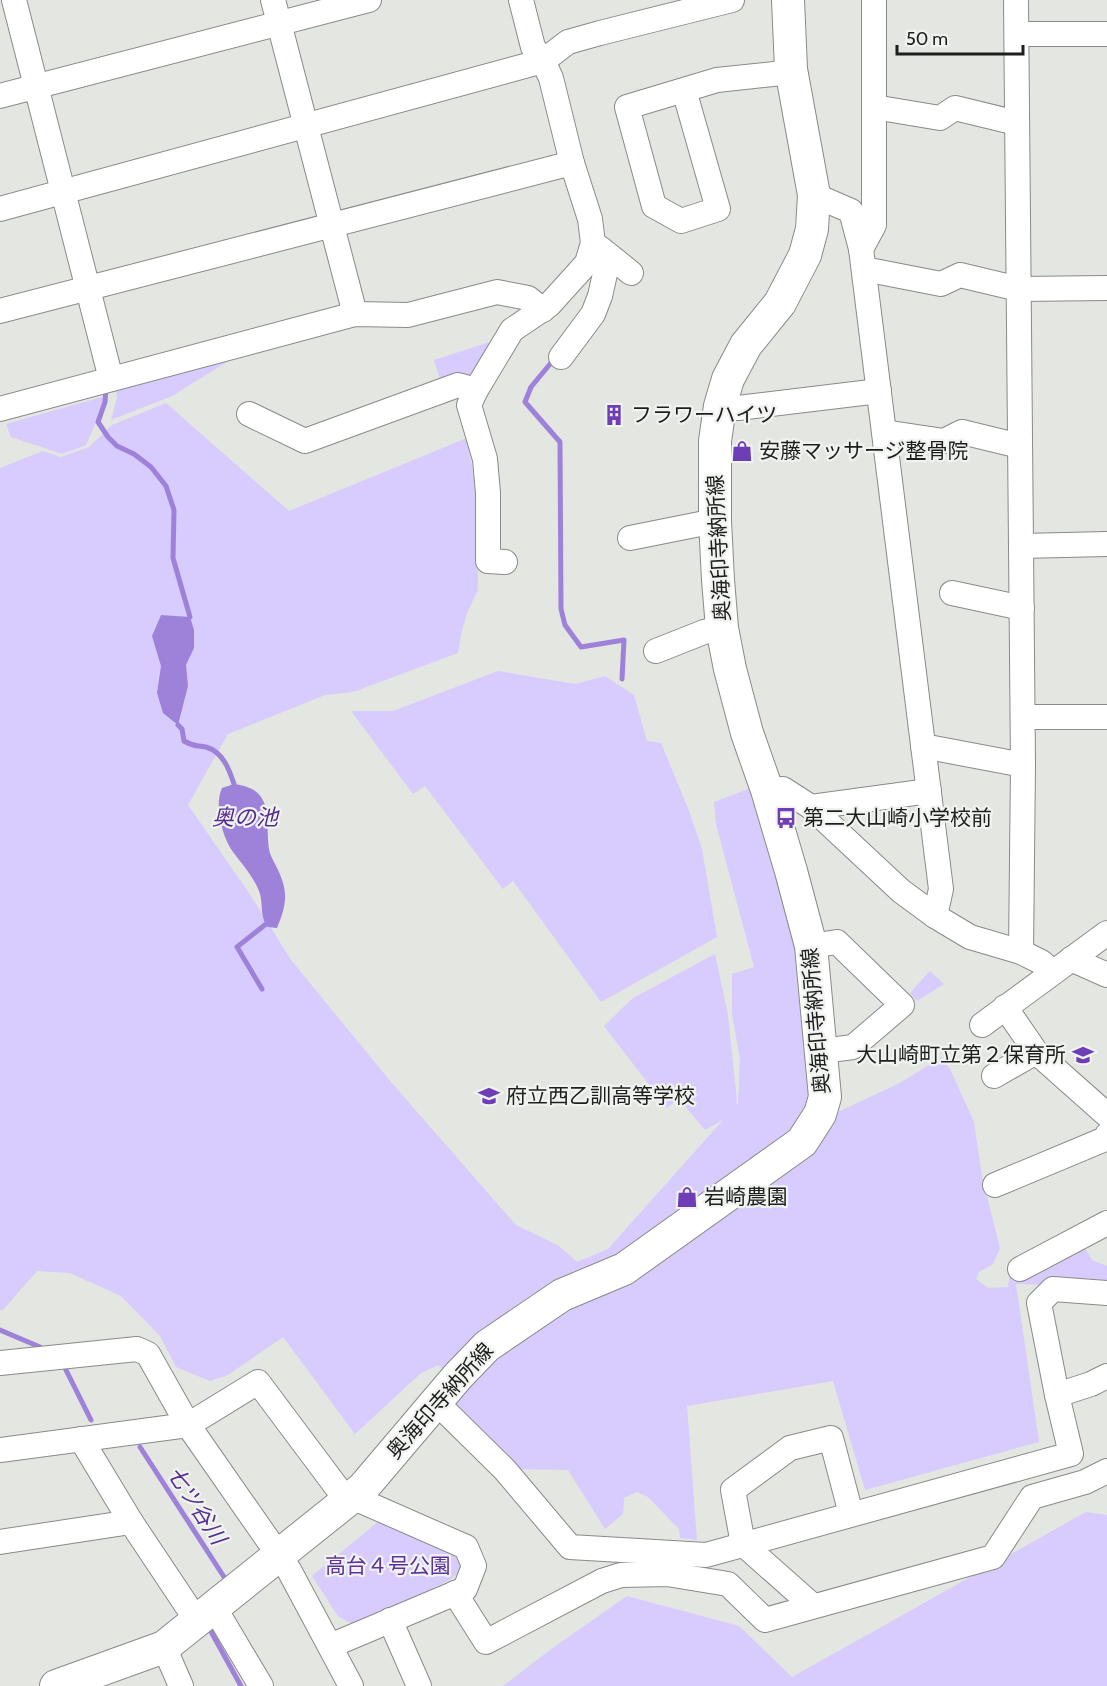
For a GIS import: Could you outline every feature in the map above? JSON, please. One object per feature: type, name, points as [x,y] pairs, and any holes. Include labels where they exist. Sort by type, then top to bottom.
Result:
[{"type":"main road","name":"奥海印寺納所線","points":[[73,1683],[164,1647],[363,1488],[458,1376],[487,1346],[562,1295],[624,1269],[802,1142],[820,1114],[825,1096],[811,946],[730,669],[722,628],[717,580],[715,521],[715,441],[720,406],[728,380],[746,345],[780,303],[805,255],[812,230],[814,195],[792,72],[788,0]]},
{"type":"street","points":[[14,0],[111,379]]},
{"type":"street","points":[[273,0],[355,314]]},
{"type":"street","points":[[0,96],[369,0]]},
{"type":"street","points":[[521,0],[533,47],[549,56]]},
{"type":"street","points":[[0,209],[306,126],[549,56],[568,42],[732,0]]},
{"type":"street","points":[[863,259],[874,225],[874,0]]},
{"type":"street","points":[[1016,0],[1023,717],[1021,952]]},
{"type":"street","points":[[1017,34],[1107,34]]},
{"type":"street","points":[[549,56],[551,78],[572,163],[601,249],[600,296],[593,314],[561,357]]},
{"type":"street","points":[[684,90],[718,209],[681,221],[654,206],[627,107],[717,80],[792,72]]},
{"type":"street","points":[[874,106],[939,118],[955,108],[1017,123]]},
{"type":"street","points":[[0,311],[572,163]]},
{"type":"street","points":[[814,195],[851,211],[863,259],[941,890],[935,916]]},
{"type":"street","points":[[601,249],[631,273]]},
{"type":"street","points":[[505,562],[488,561],[488,493],[485,459],[469,405],[512,330],[543,310],[601,249]]},
{"type":"street","points":[[863,259],[941,284],[960,275],[1019,289],[1107,288]]},
{"type":"street","points":[[0,409],[355,314],[408,315],[497,292],[528,298],[543,310]]},
{"type":"street","points":[[249,414],[305,441],[458,385],[476,390]]},
{"type":"street","points":[[720,406],[738,408],[879,391]]},
{"type":"street","points":[[884,432],[944,441],[962,432],[1020,446]]},
{"type":"street","points":[[630,538],[715,521]]},
{"type":"street","points":[[1021,546],[1107,544]]},
{"type":"street","points":[[952,593],[1022,608]]},
{"type":"street","points":[[656,651],[704,632],[722,628]]},
{"type":"street","points":[[1023,717],[1107,717]]},
{"type":"street","points":[[923,746],[1023,765]]},
{"type":"street","points":[[767,790],[783,789],[811,807],[901,891],[935,916],[970,937],[1021,952],[1041,962],[1107,975]]},
{"type":"street","points":[[811,807],[929,791]]},
{"type":"street","points":[[982,1025],[1107,933]]},
{"type":"street","points":[[811,946],[837,942],[902,1005],[853,1047],[822,1051]]},
{"type":"street","points":[[1005,1007],[1036,1052],[1107,1115]]},
{"type":"street","points":[[994,1076],[1036,1052]]},
{"type":"street","points":[[995,1185],[1105,1139],[1107,1135]]},
{"type":"street","points":[[1020,1269],[1107,1223]]},
{"type":"street","points":[[436,1402],[505,1470],[570,1547],[706,1555],[1071,1454],[1039,1303],[1053,1289],[1107,1293]]},
{"type":"street","points":[[0,1363],[137,1349],[148,1354],[188,1425],[289,1570],[351,1686]]},
{"type":"street","points":[[1057,1395],[1092,1384],[1107,1376]]},
{"type":"street","points":[[0,1450],[188,1425],[258,1382],[349,1499],[466,1548],[474,1566],[465,1589],[330,1646]]},
{"type":"street","points":[[813,1606],[743,1544],[733,1490],[790,1448],[831,1438],[850,1514]]},
{"type":"street","points":[[81,1439],[131,1522],[261,1686]]},
{"type":"street","points":[[455,1593],[486,1642],[602,1581],[621,1575],[667,1574],[728,1584],[765,1620],[993,1557],[1032,1497],[1085,1482],[1107,1471]]},
{"type":"street","points":[[0,1542],[131,1522]]},
{"type":"street","points":[[390,1620],[419,1686]]},
{"type":"street","points":[[164,1647],[181,1686]]},
{"type":"green space","points":[[499,339],[485,365],[469,376],[440,379],[434,360]]},
{"type":"green space","points":[[243,352],[172,396],[111,420],[117,398],[116,385]]},
{"type":"green space","points":[[102,397],[105,402],[86,445],[62,454],[11,437],[6,424]]},
{"type":"green space","points":[[166,403],[289,511],[467,438],[477,495],[478,590],[467,613],[458,653],[353,692],[325,695],[228,734],[188,805],[251,896],[291,960],[391,1082],[516,1225],[559,1246],[577,1262],[608,1249],[723,1120],[705,1130],[678,1098],[667,1108],[604,1026],[633,998],[715,954],[728,1015],[737,1101],[735,1105],[738,1103],[740,1059],[732,1014],[732,974],[754,967],[716,824],[714,802],[751,788],[800,946],[818,1125],[842,1110],[896,1085],[941,1058],[950,1069],[974,1122],[982,1177],[1000,1248],[993,1264],[979,1272],[976,1279],[988,1288],[1008,1287],[1011,1267],[1084,1247],[1092,1260],[1107,1266],[1107,1286],[1016,1284],[1039,1442],[865,1490],[833,1381],[687,1406],[697,1540],[680,1538],[679,1529],[648,1497],[637,1492],[624,1498],[623,1514],[605,1529],[568,1470],[513,1469],[452,1401],[458,1394],[439,1365],[421,1373],[355,1434],[283,1337],[228,1375],[210,1381],[176,1367],[160,1336],[121,1296],[70,1273],[37,1271],[3,1310],[0,1310],[0,468],[43,451],[61,457],[89,447],[112,425]]},
{"type":"green space","points":[[498,671],[575,684],[605,676],[634,695],[647,741],[661,743],[702,849],[717,937],[601,1002],[513,881],[503,889],[425,786],[413,794],[351,711],[393,711]]},
{"type":"green space","points":[[930,971],[944,984],[917,1001],[910,993]]},
{"type":"green space","points":[[1086,1512],[1107,1515],[1107,1686],[503,1686],[627,1596],[739,1626],[792,1677]]},
{"type":"green space","name":"高台４号公園","points":[[384,1517],[456,1557],[462,1569],[450,1580],[355,1626],[338,1616],[312,1576]]},
{"type":"water","points":[[161,615],[190,617],[194,630],[194,648],[186,665],[188,686],[178,725],[163,713],[157,693],[161,666],[152,636]]},
{"type":"water","name":"奥の池","points":[[234,784],[256,792],[265,807],[270,852],[285,893],[284,906],[277,928],[268,927],[265,923],[257,886],[229,846],[223,830],[219,812],[220,795],[222,788]]},
{"type":"waterway","points":[[555,358],[531,387],[525,402],[560,442],[561,609],[565,625],[581,647],[624,640],[622,679]]},
{"type":"waterway","points":[[106,388],[105,402],[98,422],[117,446],[134,454],[151,467],[166,486],[174,510],[173,558],[190,617]]},
{"type":"waterway","points":[[178,725],[182,729],[184,741],[212,749],[221,757],[234,784]]},
{"type":"waterway","points":[[262,989],[237,947],[266,924]]},
{"type":"waterway","name":"七ツ谷川","points":[[0,1330],[40,1347]]},
{"type":"waterway","name":"七ツ谷川","points":[[63,1364],[91,1420]]},
{"type":"waterway","name":"七ツ谷川","points":[[140,1447],[226,1580],[230,1577]]},
{"type":"waterway","points":[[209,1628],[241,1686]]},
{"type":"place","name":"フラワーハイツ","points":[[614,415]]},
{"type":"place","name":"安藤マッサージ整骨院","points":[[742,451]]},
{"type":"place","name":"第二大山崎小学校前","points":[[786,818]]},
{"type":"place","name":"大山崎町立第２保育所","points":[[1083,1055]]},
{"type":"place","name":"府立西乙訓高等学校","points":[[489,1096]]},
{"type":"place","name":"岩崎農園","points":[[687,1197]]}]
